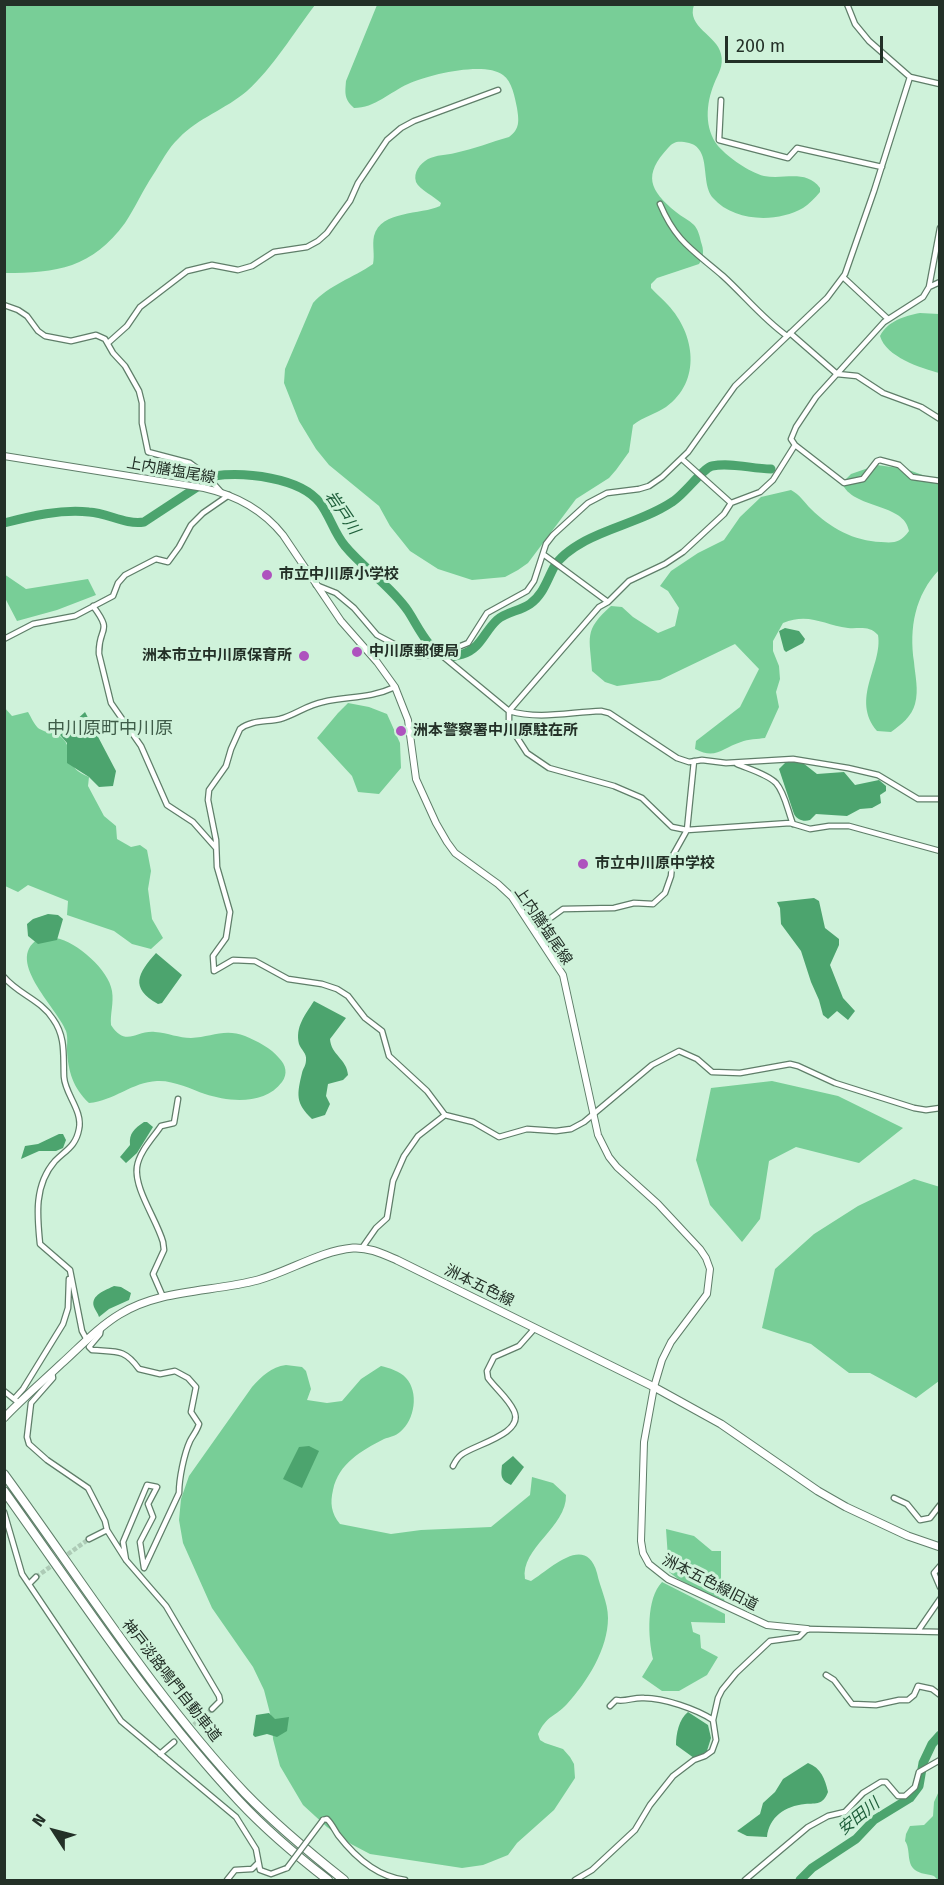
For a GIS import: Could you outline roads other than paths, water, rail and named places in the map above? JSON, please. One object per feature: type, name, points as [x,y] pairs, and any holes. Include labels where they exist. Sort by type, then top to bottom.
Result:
[{"type":"highway","points":[[4,1466],[34,1514]]},
{"type":"highway","name":"神戸淡路鳴門自動車道","points":[[4,1474],[141,1668],[211,1755],[275,1823],[344,1881]]},
{"type":"highway","name":"神戸淡路鳴門自動車道","points":[[4,1491],[127,1667],[203,1762],[269,1831],[328,1881]]},
{"type":"highway","points":[[4,1499],[47,1552]]},
{"type":"main road","name":"上内膳塩尾線","points":[[4,456],[204,488],[229,495],[252,507],[277,528],[341,621],[377,662],[395,687],[408,720],[416,779],[436,823],[455,853],[512,897],[563,975],[598,1136],[609,1157],[687,1234],[703,1253],[710,1269],[707,1294],[671,1342],[662,1360],[654,1388]]},
{"type":"main road","name":"洲本五色線","points":[[6,1414],[17,1401],[87,1340],[126,1310],[163,1297],[257,1280],[329,1253],[362,1248],[385,1255],[654,1388],[729,1429],[818,1491],[846,1507],[908,1536],[939,1547]]},
{"type":"main road","name":"洲本五色線旧道","points":[[654,1388],[647,1421],[643,1467],[641,1541],[646,1560],[654,1570],[668,1579],[760,1623],[807,1629]]},
{"type":"street","points":[[847,4],[855,24],[869,41],[910,77],[939,84]]},
{"type":"street","points":[[316,585],[336,593],[354,608],[377,635],[417,656],[440,654],[468,643],[487,614],[527,591],[534,582],[546,544],[553,535],[588,503],[607,493],[649,486],[682,459],[735,386],[827,298],[843,277],[864,222],[910,77]]},
{"type":"street","points":[[108,343],[127,326],[140,307],[187,271],[212,264],[238,270],[252,266],[274,252],[308,247],[318,241],[327,233],[350,201],[358,183],[387,140],[401,128],[498,90]]},
{"type":"street","points":[[722,100],[719,140],[788,158],[797,148],[882,167]]},
{"type":"street","points":[[660,204],[667,222],[681,241],[788,335],[837,374],[858,376],[883,393],[921,407],[939,419]]},
{"type":"street","points":[[939,228],[928,287],[920,300],[888,319],[837,374],[816,397],[796,427],[791,440],[844,483],[863,479],[880,460],[899,465],[912,477],[939,481]]},
{"type":"street","points":[[843,277],[888,319]]},
{"type":"street","points":[[928,287],[939,282]]},
{"type":"street","points":[[4,305],[27,316],[38,331],[45,336],[71,341],[100,336],[125,366],[139,391],[148,452],[190,463],[221,492]]},
{"type":"street","points":[[795,445],[773,480],[760,492],[731,503],[724,514],[683,552],[665,564],[629,581],[608,602],[599,607],[509,711],[509,725],[528,753],[549,768],[614,786],[642,798],[672,827],[687,830],[793,824],[810,829],[829,826],[861,828],[939,851]]},
{"type":"street","points":[[682,459],[731,503]]},
{"type":"street","points":[[4,639],[33,624],[75,616],[113,596],[118,583],[125,575],[156,559],[168,562],[191,525],[203,513],[229,495]]},
{"type":"street","points":[[543,554],[608,602]]},
{"type":"street","points":[[93,606],[104,621],[105,627],[99,654],[111,703],[141,746],[167,806],[193,822],[216,848]]},
{"type":"street","points":[[440,654],[509,711],[545,717],[601,711],[609,713],[677,758],[688,762],[735,763],[793,759],[878,775],[918,799],[939,799]]},
{"type":"street","points":[[395,687],[376,696],[324,701],[280,719],[259,722],[240,729],[226,766],[209,790],[208,800],[217,867],[230,912],[226,938],[213,956],[214,972],[233,960],[255,961],[288,979],[322,984],[337,989],[348,996],[365,1018],[382,1031],[389,1056],[428,1091],[445,1115],[473,1122],[499,1137],[527,1129],[556,1131],[571,1129],[584,1122],[652,1065],[679,1051],[697,1059],[712,1072],[740,1073],[790,1064],[836,1083],[914,1108],[926,1110],[939,1107]]},
{"type":"street","points":[[534,930],[563,909],[614,908],[634,903],[653,903],[665,893],[671,876],[673,855],[687,830],[694,761]]},
{"type":"street","points":[[735,763],[776,783],[793,824]]},
{"type":"street","points":[[4,977],[40,1004],[52,1017],[62,1038],[64,1079],[79,1118],[80,1127],[75,1142],[49,1170],[40,1190],[36,1213],[40,1244],[69,1270],[82,1331],[87,1340]]},
{"type":"street","points":[[163,1297],[153,1274],[164,1250],[163,1242],[140,1187],[137,1167],[141,1155],[161,1126],[174,1123],[178,1099]]},
{"type":"street","points":[[362,1248],[376,1228],[387,1218],[393,1181],[404,1156],[418,1136],[445,1115]]},
{"type":"street","points":[[4,1391],[17,1401],[63,1324],[68,1308],[69,1270]]},
{"type":"street","points":[[101,1328],[100,1334],[89,1347],[92,1350],[122,1352],[132,1359],[139,1369],[160,1374],[175,1371],[188,1378],[196,1387],[191,1412],[199,1424],[196,1433],[190,1439],[179,1492],[144,1568],[140,1542],[153,1517],[148,1504],[157,1487],[147,1485],[123,1542],[126,1560]]},
{"type":"street","points":[[453,1466],[459,1455],[497,1437],[514,1421],[516,1416],[514,1409],[488,1378],[487,1371],[494,1357],[519,1346],[535,1328]]},
{"type":"street","points":[[52,1372],[53,1378],[31,1403],[27,1437],[29,1444],[47,1460],[88,1488],[105,1521],[107,1530],[126,1560],[166,1606],[219,1696],[220,1701],[212,1709]]},
{"type":"street","points":[[894,1498],[906,1504],[920,1520],[930,1518],[939,1505]]},
{"type":"street","points":[[4,1512],[22,1574],[121,1721],[236,1817],[256,1849],[257,1864],[260,1870],[272,1874],[286,1868],[323,1820],[327,1819],[340,1837],[364,1862],[383,1875],[405,1881]]},
{"type":"street","points":[[89,1539],[107,1530]]},
{"type":"street","points":[[939,1566],[934,1573],[939,1587]]},
{"type":"street","points":[[29,1584],[36,1577]]},
{"type":"street","points":[[918,1631],[939,1599]]},
{"type":"street","points":[[575,1881],[590,1871],[635,1830],[660,1791],[673,1776],[712,1750],[716,1740],[713,1720],[722,1690],[761,1647],[774,1640],[799,1636],[807,1629]]},
{"type":"street","name":"洲本五色線旧道","points":[[807,1629],[939,1632]]},
{"type":"street","points":[[826,1675],[834,1680],[852,1704],[876,1706],[908,1700],[914,1695],[918,1686],[932,1689],[939,1695]]},
{"type":"street","points":[[610,1706],[616,1700],[624,1702],[640,1697],[651,1698],[678,1705],[713,1720]]},
{"type":"street","points":[[160,1754],[174,1742]]},
{"type":"street","points":[[745,1881],[808,1827],[828,1816],[845,1812],[863,1793],[881,1782],[889,1784],[898,1796],[905,1796],[911,1792],[922,1770],[939,1760]]},
{"type":"street","points":[[227,1881],[235,1870],[252,1869],[257,1864]]},
{"type":"waterway","name":"岩戸川","points":[[4,523],[68,511],[96,513],[130,522],[144,522],[214,476],[255,476],[286,482],[311,494],[320,503],[345,546],[401,602],[431,646],[443,655],[452,657],[474,648],[497,620],[534,600],[541,592],[554,567],[568,552],[581,543],[662,508],[677,499],[708,468],[727,465],[771,469]]},
{"type":"waterway","name":"安田川","points":[[800,1880],[812,1868],[856,1839],[874,1820],[910,1798],[919,1786],[923,1763],[932,1744],[940,1735]]},
{"type":"tunnel","points":[[36,1577],[89,1539]]},
{"type":"tunnel","points":[[189,1729],[212,1709]]},
{"type":"place","name":"市立中川原小学校","points":[[267,575]]},
{"type":"place","name":"中川原郵便局","points":[[357,652]]},
{"type":"place","name":"洲本市立中川原保育所","points":[[304,656]]},
{"type":"place","name":"洲本警察署中川原駐在所","points":[[401,731]]},
{"type":"place","name":"市立中川原中学校","points":[[583,864]]},
{"type":"district","name":"中川原町中川原","points":[[110,729]]}]
